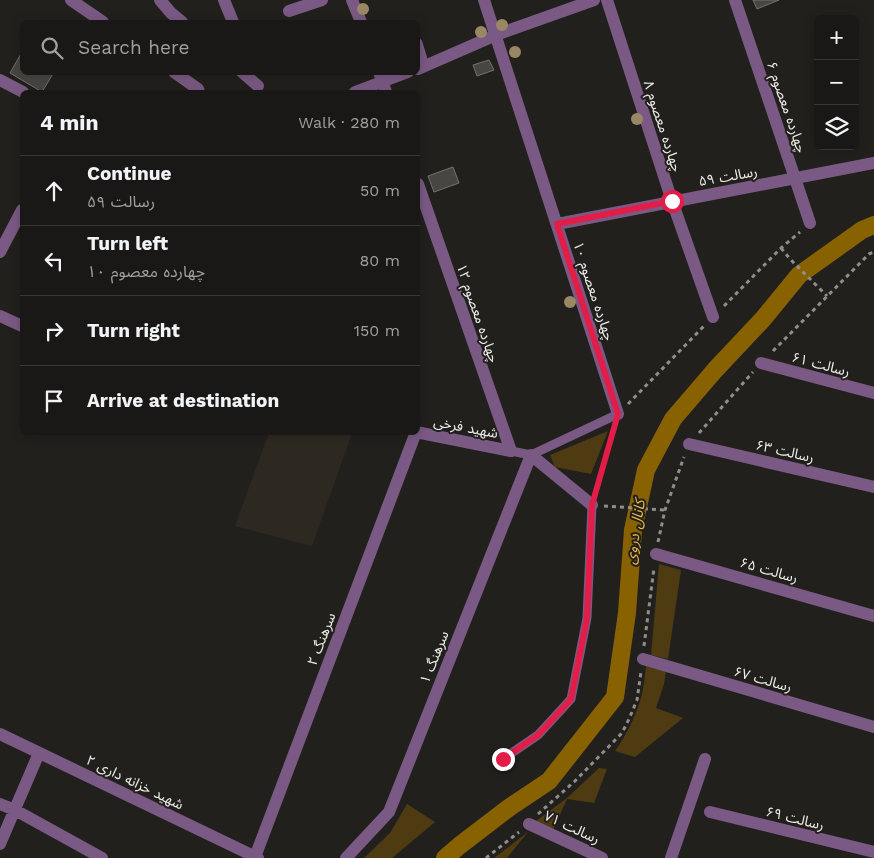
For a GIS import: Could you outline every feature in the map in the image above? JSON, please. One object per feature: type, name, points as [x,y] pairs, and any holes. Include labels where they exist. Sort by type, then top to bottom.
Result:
[{"type":"street","points":[[71,0],[100,20]]},
{"type":"street","points":[[160,0],[180,20]]},
{"type":"street","points":[[224,0],[232,20]]},
{"type":"street","points":[[289,11],[322,0]]},
{"type":"street","points":[[352,0],[359,20]]},
{"type":"street","name":"چهارده معصوم ۱۰","points":[[484,0],[618,414]]},
{"type":"street","points":[[422,67],[496,35],[594,0]]},
{"type":"street","name":"چهارده معصوم ۸","points":[[606,0],[672,201],[713,317]]},
{"type":"street","name":"چهارده معصوم ۶","points":[[735,0],[810,223]]},
{"type":"street","points":[[178,75],[198,90]]},
{"type":"street","points":[[245,75],[259,89]]},
{"type":"street","points":[[254,75],[259,89]]},
{"type":"street","points":[[362,90],[401,75]]},
{"type":"street","points":[[0,80],[20,90]]},
{"type":"street","name":"رسالت ۵۹","points":[[557,224],[874,163]]},
{"type":"street","name":"چهارده معصوم ۱۲","points":[[420,193],[511,451]]},
{"type":"street","points":[[0,252],[20,214]]},
{"type":"street","points":[[0,316],[20,325]]},
{"type":"street","name":"رسالت ۶۱","points":[[761,363],[874,393]]},
{"type":"street","name":"شهید فرخی","points":[[420,433],[511,451]]},
{"type":"street","name":"سرهنگ ۲","points":[[256,857],[415,435]]},
{"type":"street","name":"رسالت ۶۳","points":[[689,444],[874,487]]},
{"type":"street","points":[[530,455],[592,505]]},
{"type":"street","name":"سرهنگ ۱","points":[[346,858],[389,812],[530,455]]},
{"type":"street","name":"رسالت ۶۵","points":[[656,554],[874,616]]},
{"type":"street","name":"رسالت ۶۷","points":[[643,659],[874,727]]},
{"type":"street","name":"شهید خزانه داری ۲","points":[[0,734],[256,857]]},
{"type":"street","points":[[0,844],[40,753]]},
{"type":"street","points":[[672,858],[704,759]]},
{"type":"street","points":[[0,804],[15,810],[102,858]]},
{"type":"street","name":"رسالت ۶۹","points":[[710,812],[874,852]]},
{"type":"street","name":"رسالت ۷۱","points":[[529,824],[602,858]]},
{"type":"lane","points":[[511,451],[530,455],[618,414]]},
{"type":"lane","points":[[503,759],[538,735],[571,699],[587,618],[592,505]]},
{"type":"path","points":[[781,248],[827,296]]},
{"type":"path","points":[[486,858],[529,824],[574,781],[622,733],[629,719],[637,700],[656,554],[665,510],[689,444],[761,363],[869,254],[874,252]]},
{"type":"path","points":[[592,505],[618,414]]},
{"type":"path","points":[[612,507],[665,510]]},
{"type":"shaded area","points":[[608,431],[591,474],[555,467],[550,455]]},
{"type":"shaded area","points":[[268,435],[351,435],[312,546],[235,526]]},
{"type":"shaded area","points":[[659,564],[681,570],[668,659],[651,655]]},
{"type":"shaded area","points":[[646,666],[666,671],[656,708],[683,718],[635,757],[615,751],[637,709],[643,691]]},
{"type":"shaded area","points":[[599,768],[607,769],[594,803],[567,799],[553,830],[536,821],[567,798]]},
{"type":"shaded area","points":[[407,804],[435,822],[392,858],[364,858],[390,833]]},
{"type":"shaded area","points":[[528,832],[507,858],[494,858]]},
{"type":"building","points":[[753,0],[779,0],[757,9]]},
{"type":"building","points":[[20,56],[20,75],[52,75],[43,90],[39,90],[10,73]]},
{"type":"building","points":[[489,60],[494,70],[477,76],[473,65]]},
{"type":"building","points":[[453,167],[459,183],[434,192],[428,176]]},
{"type":"waterway","name":"کانال دروی","points":[[445,858],[510,807],[549,781],[615,697],[627,613],[633,530],[646,470],[673,419],[715,370],[763,319],[799,275],[862,230],[874,225]]},
{"type":"route","points":[[503,759],[538,735],[571,699],[587,618],[592,505],[618,414],[557,224],[672,201]]}]
